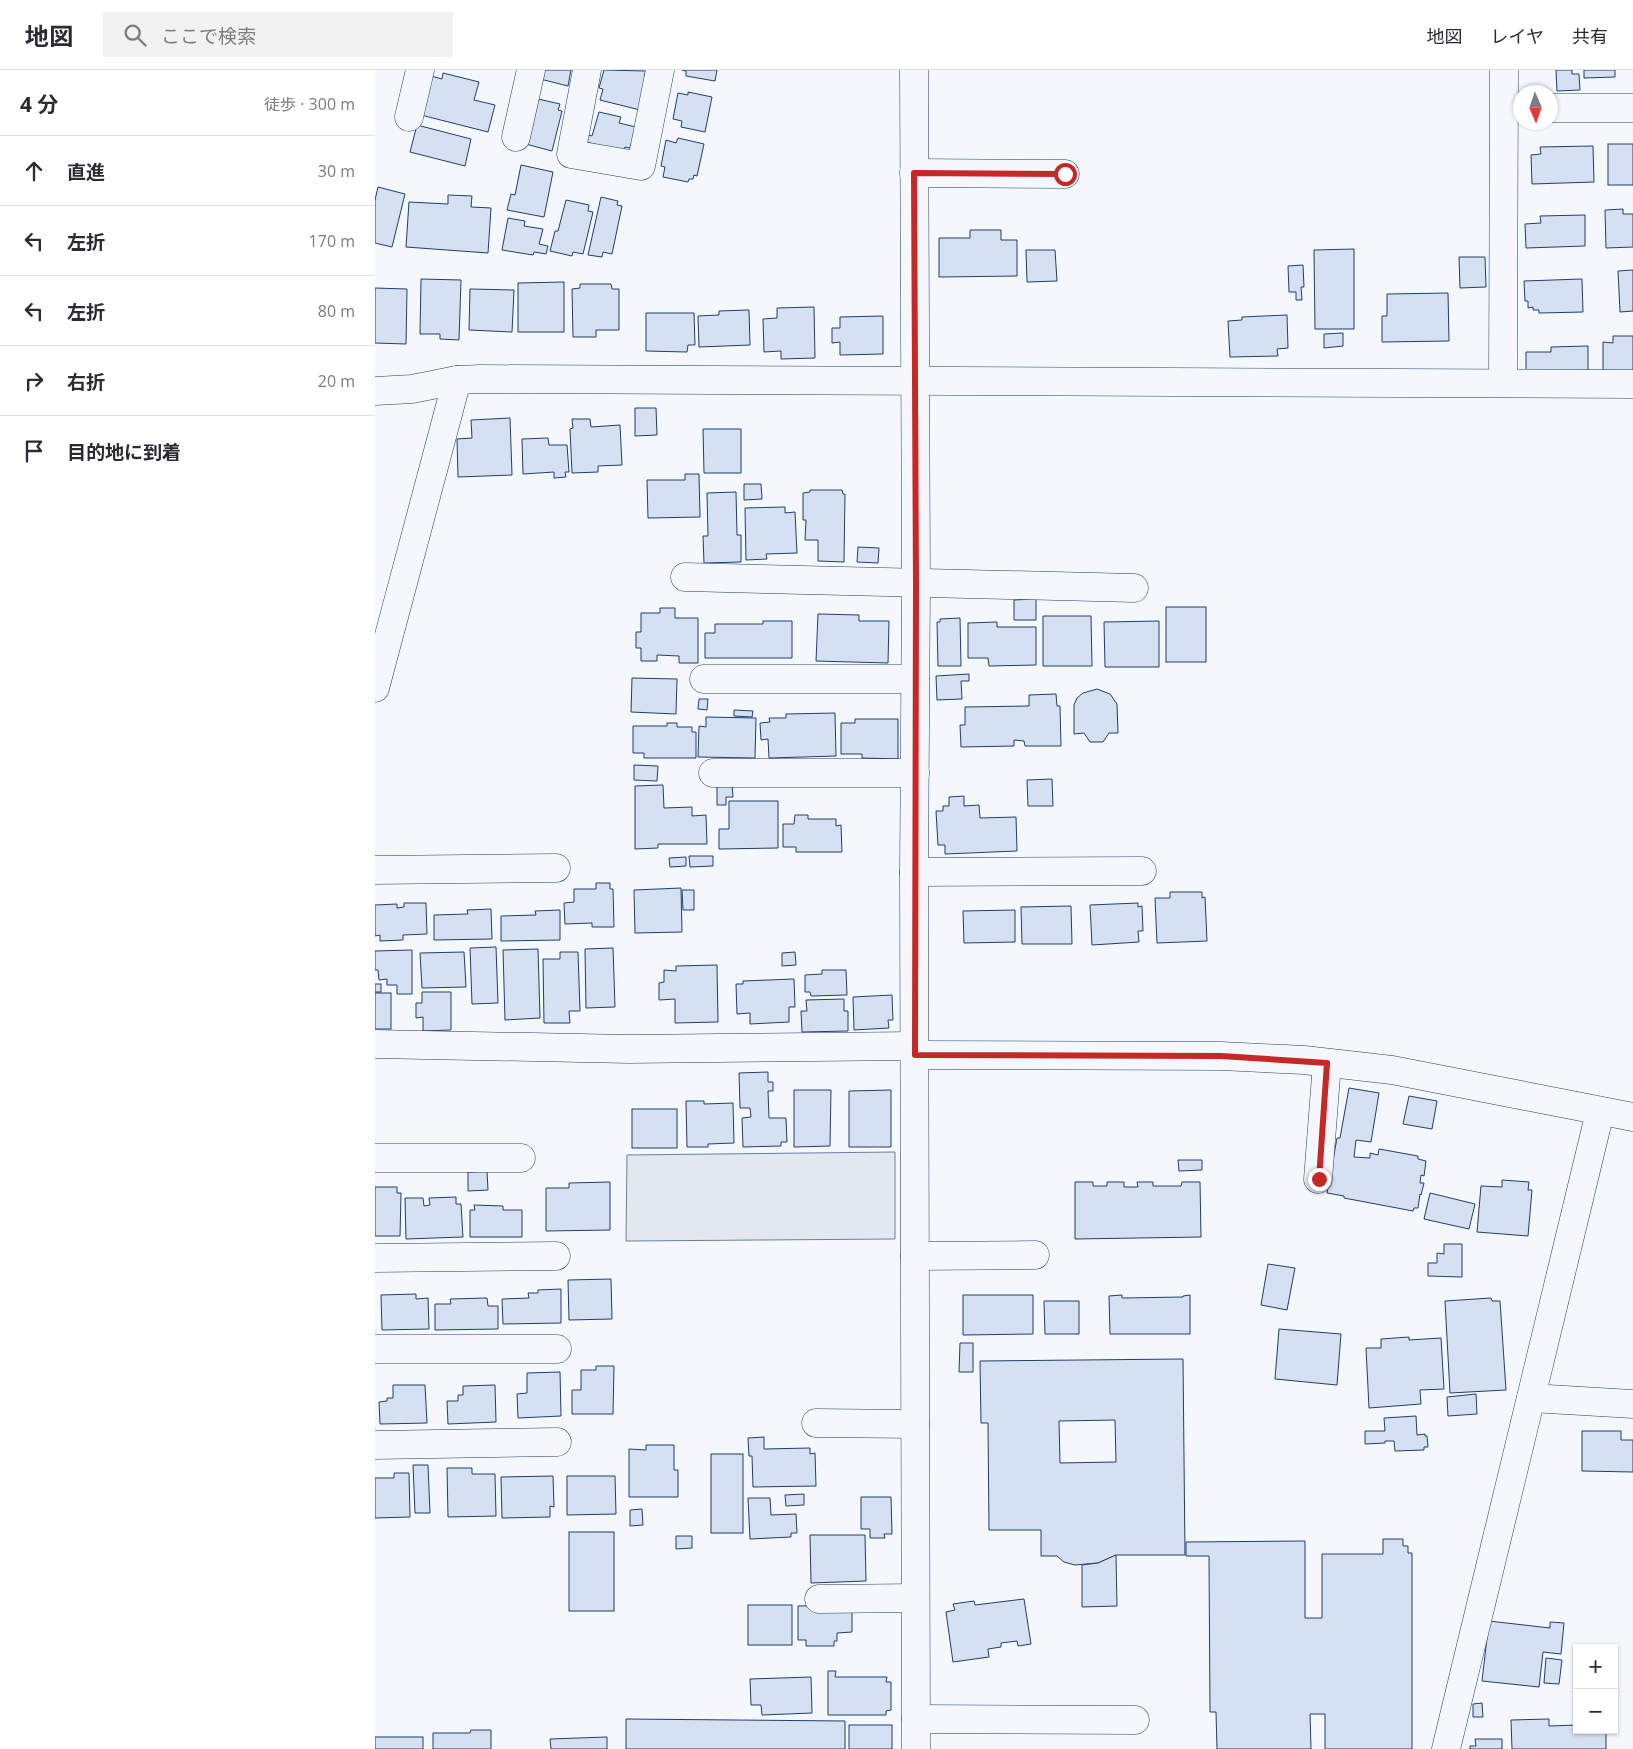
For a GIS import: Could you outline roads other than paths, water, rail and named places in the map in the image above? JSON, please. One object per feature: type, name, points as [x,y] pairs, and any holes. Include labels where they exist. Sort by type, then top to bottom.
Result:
[{"type":"street","points":[[409,117],[420,70]]},
{"type":"street","points":[[516,137],[531,70]]},
{"type":"street","points":[[587,70],[571,154],[641,166],[661,70]]},
{"type":"street","points":[[914,70],[916,1749]]},
{"type":"street","points":[[1503,70],[1512,108],[1503,383]]},
{"type":"street","points":[[1558,108],[1633,108]]},
{"type":"street","points":[[914,173],[1065,174]]},
{"type":"street","points":[[375,391],[412,389],[457,380],[1633,384]]},
{"type":"street","points":[[375,688],[457,380]]},
{"type":"street","points":[[685,577],[1134,588]]},
{"type":"street","points":[[704,679],[915,679]]},
{"type":"street","points":[[713,773],[915,774]]},
{"type":"street","points":[[375,870],[556,868]]},
{"type":"street","points":[[915,872],[1142,871]]},
{"type":"street","points":[[375,1044],[629,1049],[915,1050],[1221,1056],[1327,1063],[1392,1070],[1633,1117]]},
{"type":"street","points":[[1319,1179],[1327,1063]]},
{"type":"street","points":[[1446,1749],[1600,1112]]},
{"type":"street","points":[[375,1158],[521,1158]]},
{"type":"street","points":[[915,1256],[1035,1255]]},
{"type":"street","points":[[375,1258],[556,1256]]},
{"type":"street","points":[[375,1349],[557,1349]]},
{"type":"street","points":[[1531,1398],[1633,1404]]},
{"type":"street","points":[[816,1423],[915,1424]]},
{"type":"street","points":[[375,1445],[557,1442]]},
{"type":"street","points":[[819,1599],[915,1598]]},
{"type":"street","points":[[916,1719],[1135,1720]]}]
